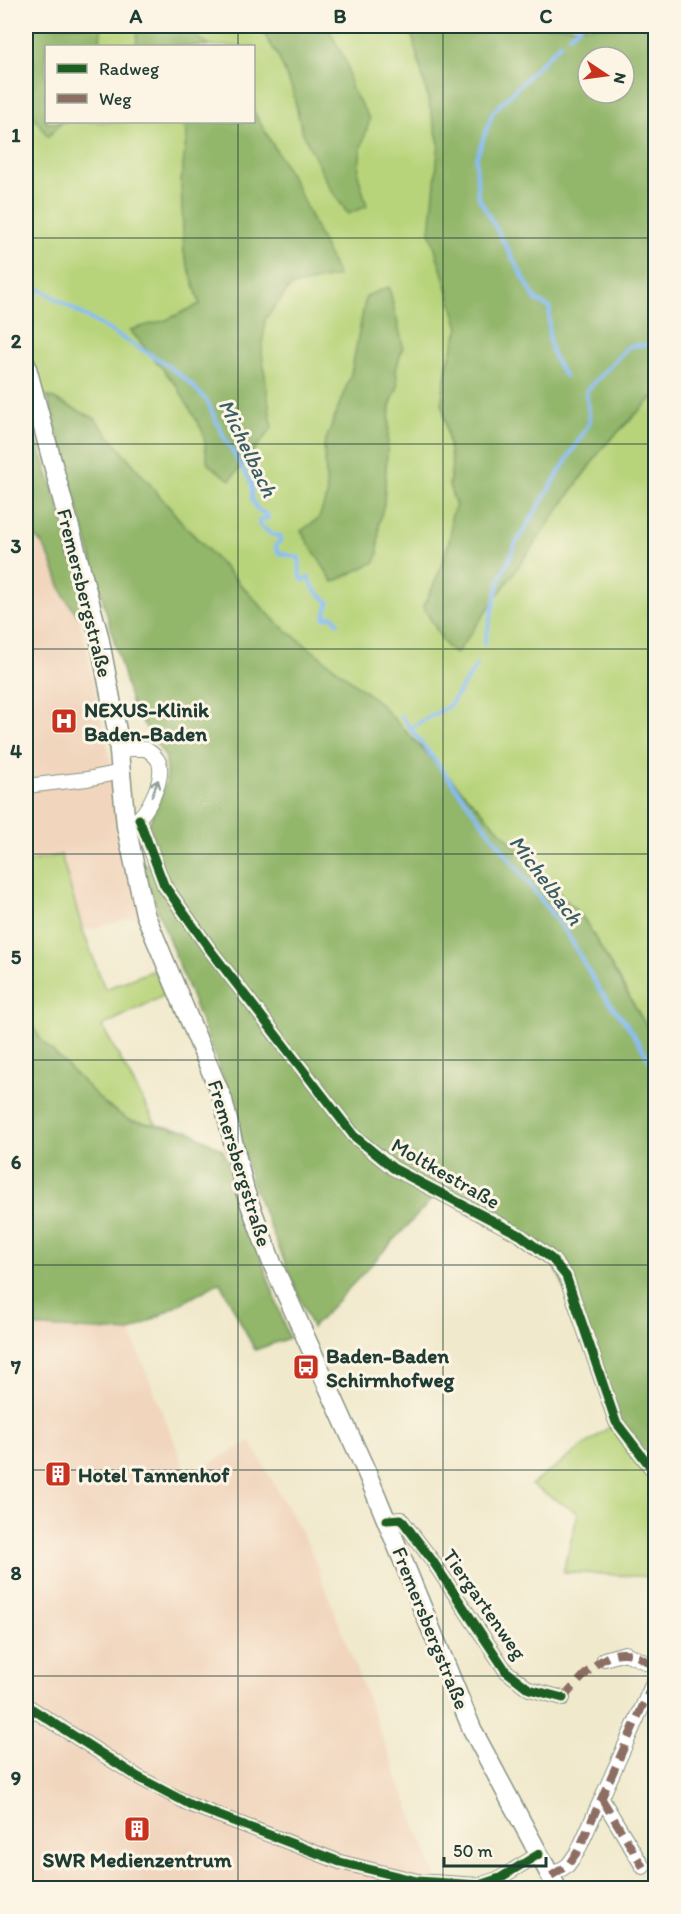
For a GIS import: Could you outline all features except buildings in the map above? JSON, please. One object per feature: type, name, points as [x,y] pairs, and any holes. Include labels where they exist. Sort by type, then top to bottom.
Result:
[{"type":"main road","name":"Fremersbergstraße","points":[[26,364],[99,636],[121,772],[133,822],[146,914],[224,1100],[255,1220],[387,1520],[472,1730],[554,1882]]},
{"type":"street","points":[[118,750],[146,749],[155,756],[160,767],[157,786],[133,822]]},
{"type":"street","points":[[26,786],[87,779],[121,772]]},
{"type":"street","name":"Moltkestraße","points":[[133,822],[164,885],[211,951],[354,1136],[393,1168],[520,1235],[552,1258],[566,1276],[616,1422],[656,1474]]},
{"type":"street","name":"Tiergartenweg","points":[[387,1520],[401,1519],[426,1552],[506,1671],[529,1689],[563,1698]]},
{"type":"street","points":[[604,1659],[625,1653],[656,1667]]},
{"type":"street","points":[[554,1882],[578,1851],[656,1676]]},
{"type":"street","points":[[26,1705],[138,1777],[191,1805],[340,1862],[417,1885],[478,1886],[500,1878],[540,1854]]},
{"type":"street","points":[[602,1799],[643,1867]]},
{"type":"shaded area","name":"NEXUS-Klinik Baden-Baden","points":[[26,531],[37,536],[53,564],[64,594],[79,617],[145,914],[83,931],[61,855],[26,862]]},
{"type":"shaded area","points":[[26,1326],[130,1332],[188,1476],[250,1441],[310,1548],[440,1888],[26,1888]]},
{"type":"green space","points":[[26,26],[410,26],[439,143],[437,173],[459,328],[447,366],[442,400],[452,466],[449,485],[456,506],[451,520],[451,533],[445,556],[423,606],[446,646],[455,654],[603,447],[655,395],[655,1041],[584,919],[376,700],[276,622],[185,526],[94,418],[26,386]]},
{"type":"green space","points":[[26,26],[102,26],[99,45],[45,45],[45,123],[61,123],[48,137],[27,107]]},
{"type":"green space","points":[[138,26],[181,26],[209,45],[136,45]]},
{"type":"green space","points":[[259,26],[327,26],[347,64],[351,88],[370,119],[361,148],[358,174],[367,206],[348,214],[330,188],[302,131],[292,89],[278,56]]},
{"type":"green space","points":[[410,26],[655,26],[655,395],[603,447],[456,654],[446,646],[423,606],[445,556],[451,533],[451,520],[456,506],[449,485],[452,465],[442,400],[447,366],[459,328],[430,232],[439,143]]},
{"type":"green space","points":[[255,114],[295,183],[338,276],[291,286],[265,319],[262,352],[272,428],[230,480],[208,464],[203,432],[176,385],[130,330],[166,320],[200,304],[184,253],[181,182],[187,133],[183,123],[255,123]]},
{"type":"green space","points":[[389,287],[403,346],[396,370],[398,386],[390,406],[384,504],[379,523],[378,554],[375,562],[333,582],[301,531],[319,518],[327,496],[324,445],[351,374],[366,296]]},
{"type":"green space","points":[[47,396],[94,418],[185,526],[276,622],[376,700],[584,919],[655,1041],[655,1474],[616,1422],[594,1356],[552,1259],[437,1194],[312,1328],[251,1181],[233,1103],[141,868],[159,854],[149,824],[166,782],[166,758],[132,706]]},
{"type":"green space","points":[[26,407],[94,612],[79,617],[65,596],[46,550],[34,536],[26,531]]},
{"type":"green space","points":[[61,855],[83,931],[105,989],[154,970],[165,995],[102,1026],[157,1126],[129,1120],[105,1104],[41,1040],[26,1016],[26,862]]},
{"type":"green space","points":[[26,1016],[41,1040],[107,1106],[129,1120],[189,1131],[223,1150],[289,1338],[255,1350],[220,1282],[130,1332],[26,1326]]},
{"type":"green space","points":[[616,1422],[655,1474],[655,1577],[563,1572],[578,1513],[531,1485]]},
{"type":"waterway","points":[[569,36],[580,26]]},
{"type":"waterway","points":[[561,43],[493,112],[476,159],[478,196],[536,300],[550,308],[550,344],[555,359],[565,376]]},
{"type":"waterway","name":"Michelbach","points":[[26,281],[163,362],[190,383],[207,401],[226,441],[252,484],[252,499],[257,509],[267,515],[268,518],[260,520],[259,525],[273,535],[281,536],[275,546],[279,553],[299,558],[300,575],[303,580],[309,578],[315,591],[329,602],[324,618],[333,616],[338,623]]},
{"type":"waterway","points":[[484,644],[500,579],[515,545],[590,422],[586,391],[629,346],[656,344]]},
{"type":"waterway","points":[[410,728],[449,706],[477,665]]},
{"type":"waterway","name":"Michelbach","points":[[401,716],[568,935],[600,991],[628,1026],[656,1070]]},
{"type":"marked path","points":[[563,1698],[591,1669],[607,1657],[616,1654],[633,1654],[656,1667]]},
{"type":"marked path","points":[[551,1876],[568,1865],[578,1851],[656,1676]]},
{"type":"marked path","points":[[602,1799],[643,1867]]},
{"type":"cycle path","points":[[139,819],[164,885],[211,951],[354,1136],[393,1168],[520,1235],[552,1259],[566,1276],[616,1422],[656,1474]]},
{"type":"cycle path","points":[[387,1520],[401,1519],[432,1560],[506,1671],[529,1689],[563,1698]]},
{"type":"cycle path","points":[[26,1705],[138,1777],[191,1805],[340,1862],[417,1881],[479,1885],[500,1878],[539,1854]]},
{"type":"place","name":"NEXUS-Klinik Baden-Baden","points":[[64,721]]},
{"type":"place","name":"Baden-Baden Schirmhofweg","points":[[306,1367]]},
{"type":"place","name":"Hotel Tannenhof","points":[[58,1474]]},
{"type":"place","name":"SWR Medienzentrum","points":[[137,1829]]}]
